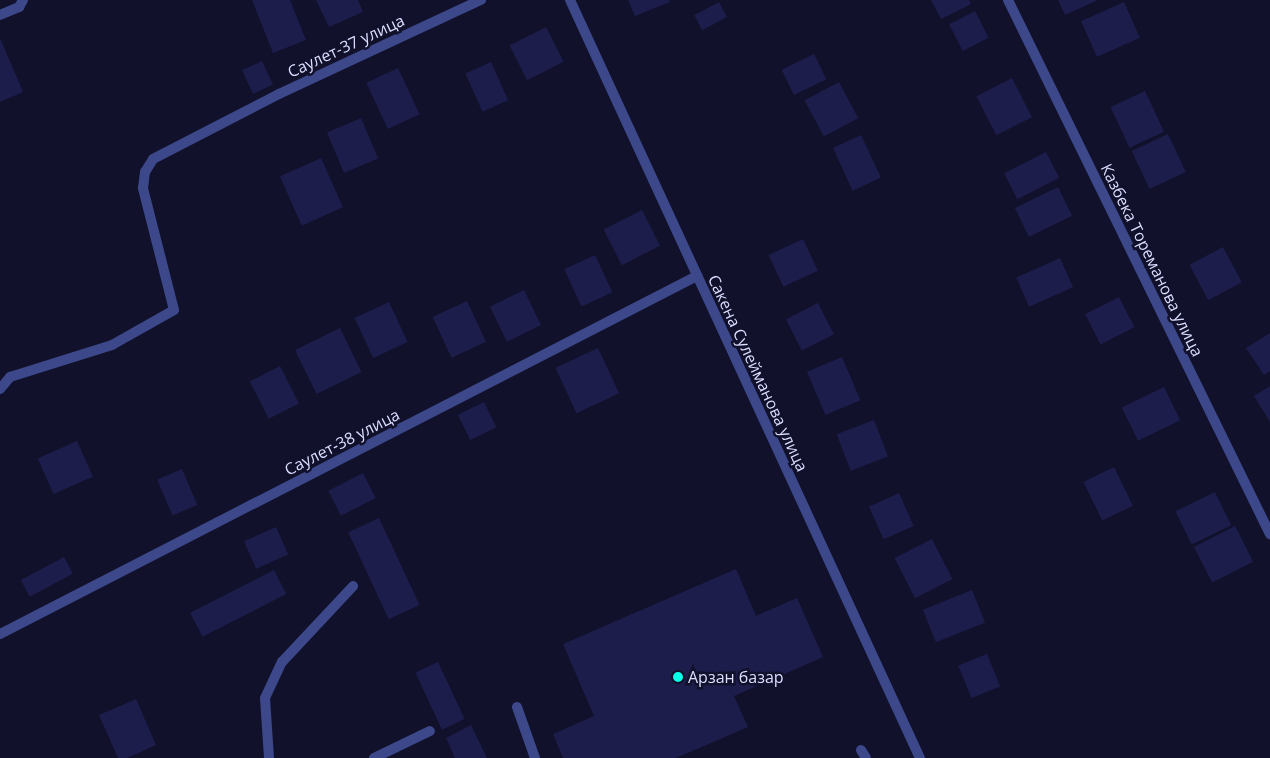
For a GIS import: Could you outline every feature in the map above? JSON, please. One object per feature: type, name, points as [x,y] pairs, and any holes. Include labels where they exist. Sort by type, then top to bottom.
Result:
[{"type":"street","points":[[0,15],[19,7],[23,0]]},
{"type":"street","name":"Саулет-37 улица","points":[[0,389],[10,377],[112,345],[174,310],[143,188],[145,172],[153,159],[279,94],[481,0]]},
{"type":"street","name":"Сакена Сулейманова улица","points":[[570,0],[920,758]]},
{"type":"street","name":"Казбека Тореманова улица","points":[[1008,0],[1270,534]]},
{"type":"street","name":"Саулет-38 улица","points":[[0,634],[697,276]]},
{"type":"street","points":[[269,758],[265,698],[282,662],[353,586]]},
{"type":"street","points":[[517,707],[535,758]]},
{"type":"street","points":[[374,758],[430,731]]},
{"type":"building","points":[[252,0],[290,0],[306,40],[273,53]]},
{"type":"building","points":[[316,0],[358,0],[363,12],[329,27]]},
{"type":"building","points":[[628,0],[669,0],[670,2],[635,16]]},
{"type":"building","points":[[931,0],[969,0],[971,4],[941,19]]},
{"type":"building","points":[[1058,0],[1098,0],[1065,15]]},
{"type":"building","points":[[719,2],[727,17],[702,30],[694,15]]},
{"type":"building","points":[[1124,2],[1140,38],[1097,57],[1081,21]]},
{"type":"building","points":[[975,11],[989,38],[963,51],[949,24]]},
{"type":"building","points":[[546,27],[564,62],[527,80],[509,46]]},
{"type":"building","points":[[0,38],[23,92],[0,102]]},
{"type":"building","points":[[814,54],[826,79],[794,95],[782,70]]},
{"type":"building","points":[[262,61],[273,85],[253,94],[242,70]]},
{"type":"building","points":[[491,62],[508,100],[483,112],[465,73]]},
{"type":"building","points":[[398,68],[420,114],[388,129],[366,83]]},
{"type":"building","points":[[1012,78],[1032,117],[996,135],[976,96]]},
{"type":"building","points":[[839,82],[858,118],[824,137],[805,100]]},
{"type":"building","points":[[1145,91],[1164,132],[1130,148],[1111,107]]},
{"type":"building","points":[[361,118],[378,159],[344,173],[327,132]]},
{"type":"building","points":[[1168,134],[1186,172],[1149,189],[1132,151]]},
{"type":"building","points":[[861,135],[881,178],[853,191],[833,148]]},
{"type":"building","points":[[1046,152],[1059,178],[1017,199],[1004,173]]},
{"type":"building","points":[[321,158],[343,207],[302,226],[280,176]]},
{"type":"building","points":[[1058,187],[1072,216],[1029,237],[1015,208]]},
{"type":"building","points":[[642,210],[660,246],[622,265],[604,230]]},
{"type":"building","points":[[803,239],[818,271],[783,287],[769,255]]},
{"type":"building","points":[[1223,247],[1242,282],[1208,300],[1189,265]]},
{"type":"building","points":[[595,255],[612,292],[582,307],[564,269]]},
{"type":"building","points":[[1060,258],[1073,287],[1029,307],[1016,278]]},
{"type":"building","points":[[524,290],[541,325],[507,342],[490,307]]},
{"type":"building","points":[[1119,297],[1134,327],[1101,345],[1085,314]]},
{"type":"building","points":[[467,301],[486,342],[452,358],[433,317]]},
{"type":"building","points":[[389,302],[408,342],[373,358],[355,318]]},
{"type":"building","points":[[818,303],[834,334],[802,351],[786,319]]},
{"type":"building","points":[[340,328],[361,372],[317,394],[295,350]]},
{"type":"building","points":[[1270,333],[1270,371],[1264,375],[1246,348]]},
{"type":"building","points":[[598,348],[619,393],[577,413],[555,368]]},
{"type":"building","points":[[842,357],[860,400],[825,415],[807,372]]},
{"type":"building","points":[[280,366],[299,403],[269,419],[250,381]]},
{"type":"building","points":[[1270,386],[1270,422],[1254,396]]},
{"type":"building","points":[[1164,387],[1180,420],[1138,441],[1122,408]]},
{"type":"building","points":[[484,402],[496,427],[470,440],[458,415]]},
{"type":"building","points":[[874,420],[888,456],[851,471],[837,434]]},
{"type":"building","points":[[77,441],[93,477],[54,494],[38,458]]},
{"type":"building","points":[[1114,467],[1133,506],[1102,521],[1083,482]]},
{"type":"building","points":[[182,469],[197,505],[172,515],[157,480]]},
{"type":"building","points":[[363,473],[376,498],[341,516],[328,491]]},
{"type":"building","points":[[1215,492],[1231,525],[1192,545],[1175,511]]},
{"type":"building","points":[[899,493],[914,526],[883,539],[869,506]]},
{"type":"building","points":[[379,518],[420,605],[389,619],[348,532]]},
{"type":"building","points":[[1235,526],[1253,562],[1212,583],[1194,547]]},
{"type":"building","points":[[276,527],[288,554],[256,569],[244,541]]},
{"type":"building","points":[[932,539],[952,579],[915,598],[895,558]]},
{"type":"building","points":[[64,557],[73,574],[30,597],[21,580]]},
{"type":"building","name":"Арзан базар","points":[[736,569],[756,616],[797,598],[823,657],[734,696],[748,727],[676,758],[563,758],[553,734],[594,716],[563,644]]},
{"type":"building","points":[[274,570],[286,594],[203,637],[190,613]]},
{"type":"building","points":[[972,590],[985,622],[936,642],[923,610]]},
{"type":"building","points":[[987,654],[1000,686],[971,698],[958,666]]},
{"type":"building","points":[[438,662],[465,719],[442,730],[415,673]]},
{"type":"building","points":[[136,699],[156,745],[127,758],[118,758],[99,715]]},
{"type":"building","points":[[471,725],[487,758],[455,758],[446,738]]},
{"type":"place","name":"Арзан базар","points":[[678,677]]}]
